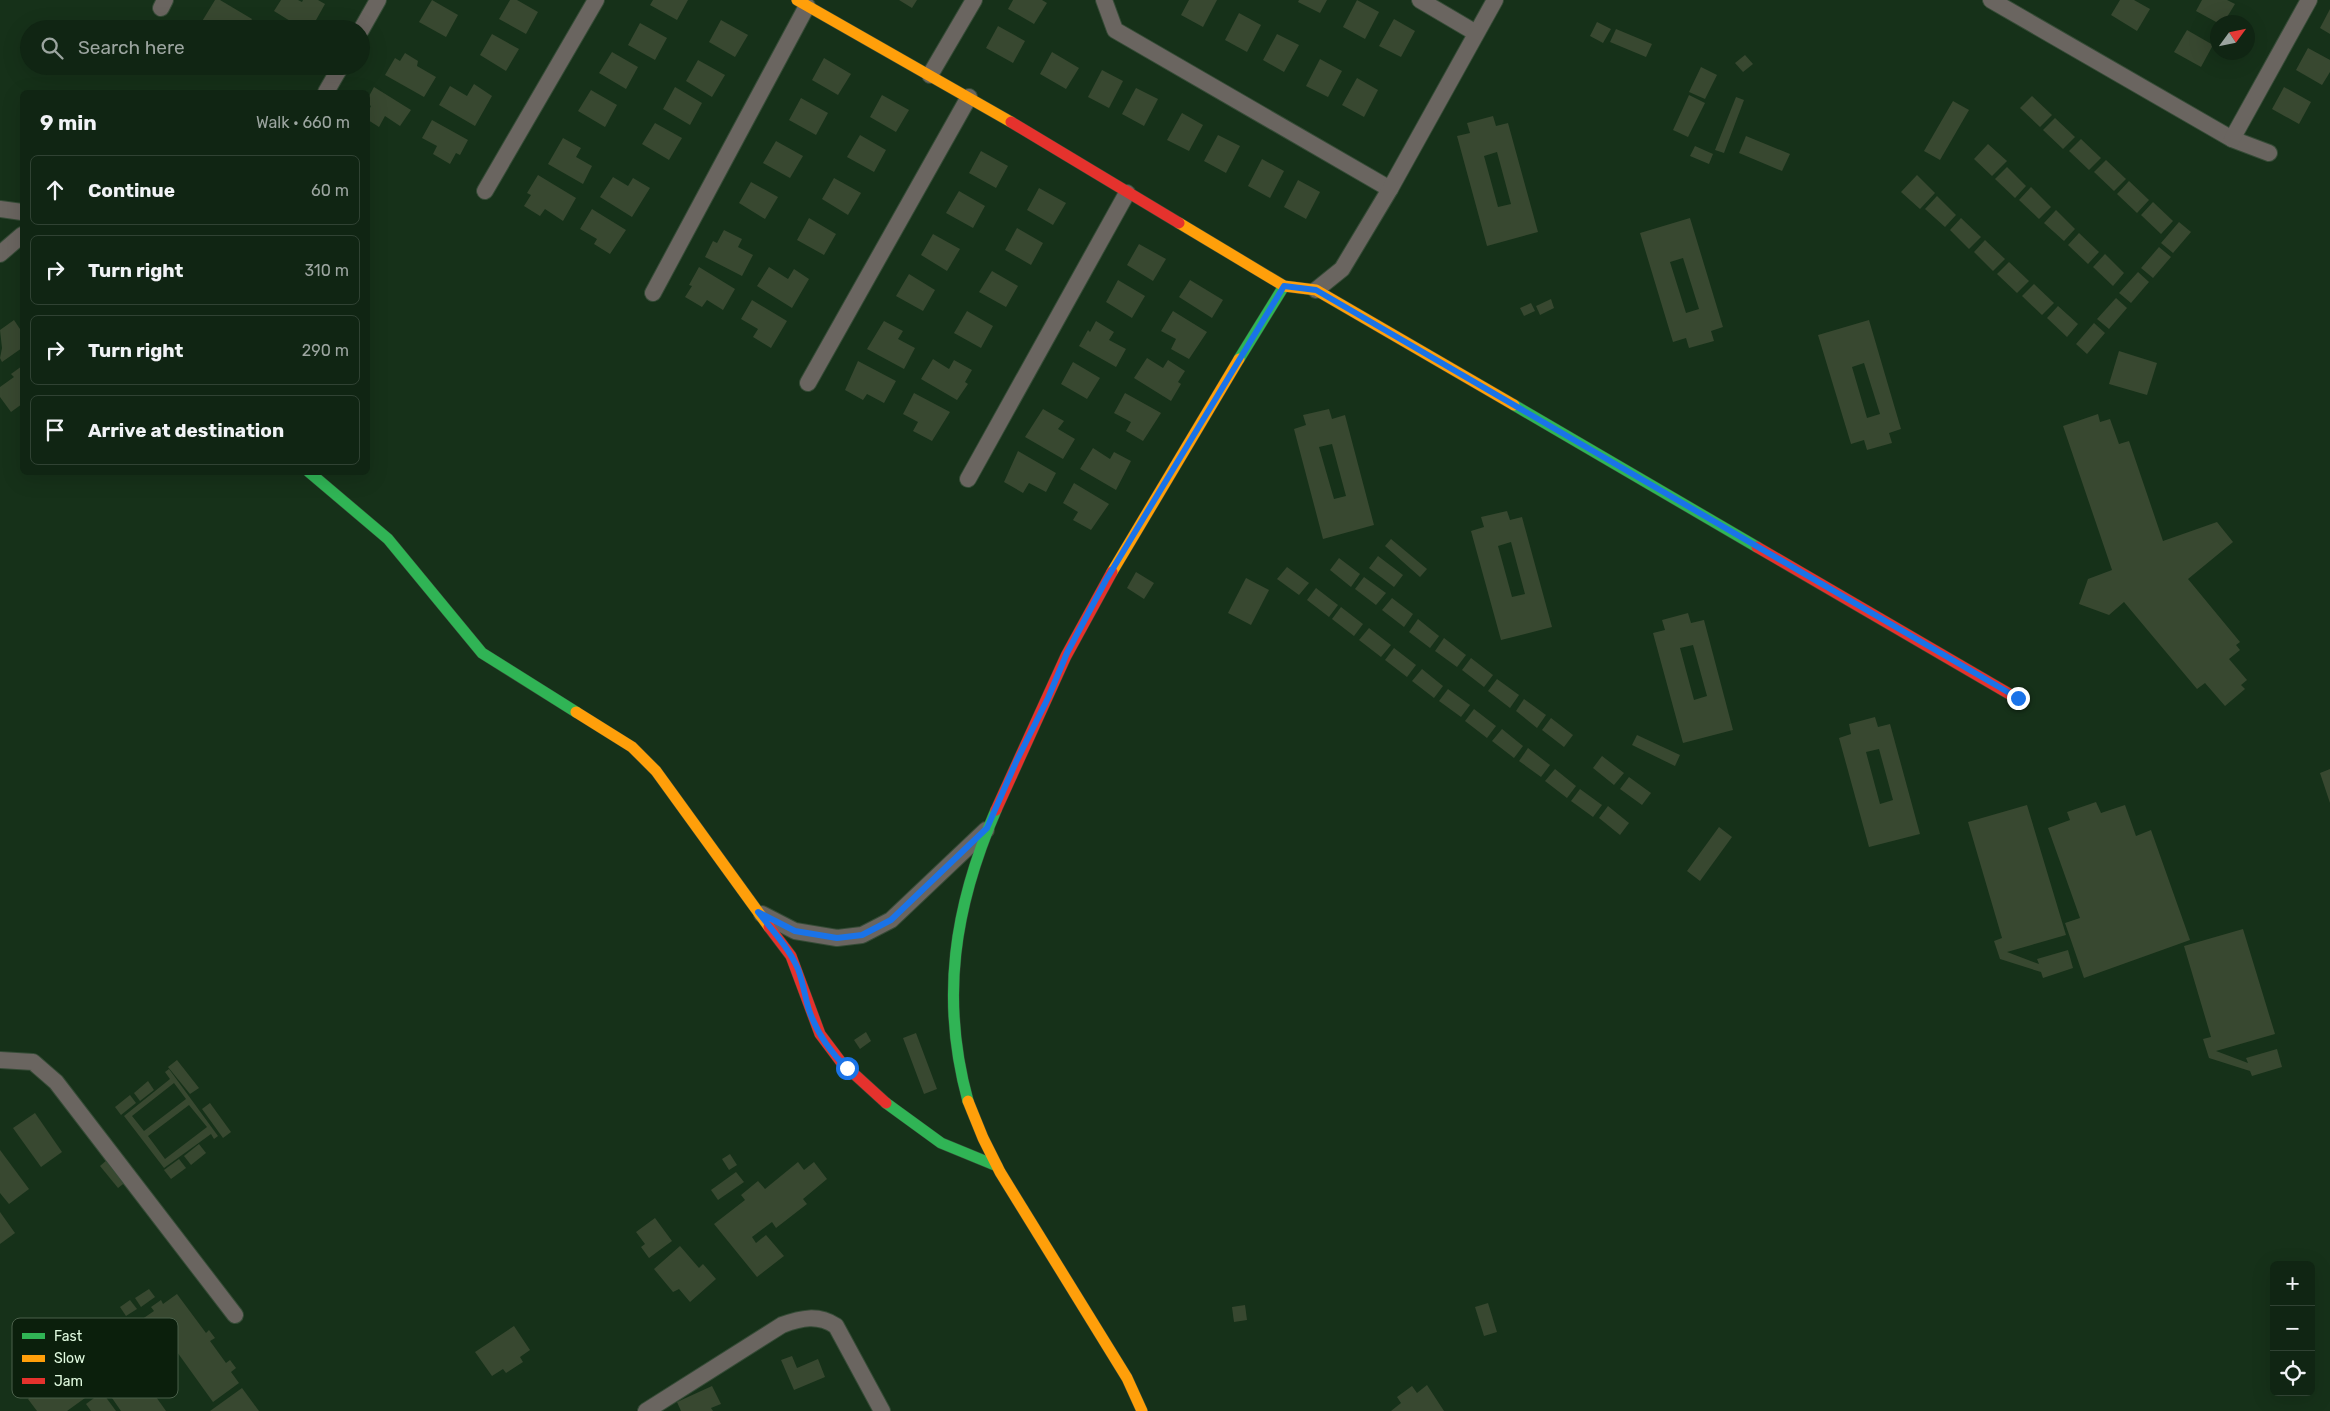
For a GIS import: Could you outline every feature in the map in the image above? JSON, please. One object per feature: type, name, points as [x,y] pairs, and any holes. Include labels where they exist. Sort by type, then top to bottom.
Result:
[{"type":"street","points":[[367,20],[378,0]]},
{"type":"street","points":[[485,191],[596,0]]},
{"type":"street","points":[[930,75],[974,0]]},
{"type":"street","points":[[1104,0],[1115,30],[1390,189]]},
{"type":"street","points":[[1420,0],[1476,33]]},
{"type":"street","points":[[1316,290],[1342,269],[1390,189],[1495,0]]},
{"type":"street","points":[[1991,0],[2232,139],[2268,153]]},
{"type":"street","points":[[2232,139],[2309,0]]},
{"type":"street","points":[[653,293],[802,3],[969,97],[1284,286],[1316,290],[2018,698]]},
{"type":"street","points":[[327,90],[336,75]]},
{"type":"street","points":[[808,383],[969,97]]},
{"type":"street","points":[[968,479],[1127,193]]},
{"type":"street","points":[[0,209],[20,212]]},
{"type":"street","points":[[0,254],[20,237]]},
{"type":"street","points":[[1142,1411],[1127,1378],[997,1166],[984,1141],[970,1103],[955,1040],[952,1015],[954,952],[967,889],[987,828],[1067,653],[1106,580],[1284,286]]},
{"type":"street","points":[[313,475],[388,539],[482,653],[618,738],[643,757],[673,793],[794,963],[809,1010],[819,1034],[831,1052],[919,1129],[942,1144],[997,1166]]},
{"type":"street","points":[[758,912],[795,931],[837,938],[862,935],[891,920],[987,828]]},
{"type":"street","points":[[0,1060],[33,1062],[56,1082],[235,1315]]},
{"type":"street","points":[[646,1411],[782,1325],[802,1318],[828,1321],[836,1326],[882,1411]]},
{"type":"building","points":[[215,0],[220,0],[252,19],[251,20],[203,20]]},
{"type":"building","points":[[281,0],[298,0],[302,2],[303,0],[318,0],[325,4],[316,20],[288,20],[274,11]]},
{"type":"building","points":[[432,0],[458,15],[446,37],[419,22]]},
{"type":"building","points":[[510,0],[517,0],[538,12],[526,34],[499,19]]},
{"type":"building","points":[[653,0],[688,0],[677,20],[650,5]]},
{"type":"building","points":[[899,0],[917,0],[912,8]]},
{"type":"building","points":[[1013,0],[1042,0],[1047,3],[1034,24],[1008,9]]},
{"type":"building","points":[[1189,0],[1217,0],[1203,27],[1181,15]]},
{"type":"building","points":[[1299,0],[1327,0],[1320,13],[1298,2]]},
{"type":"building","points":[[1357,0],[1379,12],[1365,39],[1343,27]]},
{"type":"building","points":[[2120,0],[2134,0],[2150,9],[2137,31],[2111,15]]},
{"type":"building","points":[[2202,0],[2227,0],[2235,4],[2228,15],[2210,15],[2210,19],[2196,11]]},
{"type":"building","points":[[2330,9],[2330,34],[2320,28]]},
{"type":"building","points":[[1239,13],[1261,25],[1247,52],[1225,40]]},
{"type":"building","points":[[1394,19],[1415,31],[1401,57],[1379,46]]},
{"type":"building","points":[[721,20],[748,35],[735,57],[709,42]]},
{"type":"building","points":[[1597,22],[1611,29],[1603,43],[1590,36]]},
{"type":"building","points":[[640,23],[667,38],[655,60],[628,45]]},
{"type":"building","points":[[998,26],[1025,41],[1013,63],[986,48]]},
{"type":"building","points":[[1616,29],[1652,44],[1646,57],[1610,42]]},
{"type":"building","points":[[2187,30],[2210,43],[2210,50],[2201,67],[2174,52]]},
{"type":"building","points":[[492,34],[519,49],[506,71],[480,55]]},
{"type":"building","points":[[1277,34],[1299,45],[1284,72],[1263,60]]},
{"type":"building","points":[[2308,48],[2330,60],[2330,72],[2322,85],[2296,70]]},
{"type":"building","points":[[612,52],[638,67],[626,89],[599,73]]},
{"type":"building","points":[[1052,52],[1079,68],[1066,89],[1040,74]]},
{"type":"building","points":[[405,53],[418,61],[417,66],[436,77],[424,97],[385,75],[395,58],[400,61]]},
{"type":"building","points":[[1745,55],[1753,64],[1743,72],[1735,63]]},
{"type":"building","points":[[824,58],[851,74],[838,95],[812,80]]},
{"type":"building","points":[[1320,59],[1342,71],[1328,97],[1306,86]]},
{"type":"building","points":[[698,60],[725,75],[712,97],[686,81]]},
{"type":"building","points":[[1701,67],[1717,75],[1705,99],[1689,92]]},
{"type":"building","points":[[1102,70],[1123,81],[1109,108],[1088,97]]},
{"type":"building","points":[[1357,78],[1378,90],[1364,117],[1342,105]]},
{"type":"building","points":[[474,84],[492,96],[475,126],[439,105],[450,86],[467,96]]},
{"type":"building","points":[[374,87],[411,110],[400,126],[385,116],[379,127],[370,121],[370,94]]},
{"type":"building","points":[[675,87],[702,103],[690,125],[663,109]]},
{"type":"building","points":[[2284,87],[2311,102],[2299,124],[2272,109]]},
{"type":"building","points":[[1136,88],[1158,99],[1144,126],[1122,114]]},
{"type":"building","points":[[591,90],[617,105],[605,127],[578,111]]},
{"type":"building","points":[[882,95],[909,110],[896,132],[870,117]]},
{"type":"building","points":[[1689,95],[1705,103],[1688,137],[1673,130]]},
{"type":"building","points":[[2032,96],[2052,115],[2040,127],[2020,108]]},
{"type":"building","points":[[1736,97],[1744,100],[1724,153],[1715,150]]},
{"type":"building","points":[[801,98],[828,113],[816,135],[789,120]]},
{"type":"building","points":[[1953,101],[1969,110],[1940,160],[1924,151]]},
{"type":"building","points":[[1182,113],[1203,125],[1189,151],[1167,140]]},
{"type":"building","points":[[1493,116],[1496,126],[1508,123],[1538,232],[1487,246],[1457,136],[1470,133],[1467,123]],"holes":[[[1497,152],[1511,204],[1498,207],[1484,156]]]},
{"type":"building","points":[[2055,118],[2075,137],[2063,149],[2043,130]]},
{"type":"building","points":[[432,120],[468,140],[460,155],[456,153],[450,164],[433,154],[437,146],[422,138]]},
{"type":"building","points":[[655,123],[682,138],[669,160],[642,144]]},
{"type":"building","points":[[860,135],[886,150],[874,172],[847,157]]},
{"type":"building","points":[[1218,135],[1240,146],[1226,173],[1204,161]]},
{"type":"building","points":[[1746,136],[1790,154],[1782,171],[1739,153]]},
{"type":"building","points":[[563,138],[581,148],[576,157],[592,166],[583,184],[548,164]]},
{"type":"building","points":[[2081,139],[2101,158],[2089,170],[2069,151]]},
{"type":"building","points":[[776,141],[803,156],[790,178],[763,163]]},
{"type":"building","points":[[1988,144],[2007,161],[1992,176],[1974,159]]},
{"type":"building","points":[[1695,146],[1713,154],[1709,164],[1690,156]]},
{"type":"building","points":[[981,151],[1008,166],[996,188],[969,173]]},
{"type":"building","points":[[1262,159],[1284,171],[1270,198],[1248,186]]},
{"type":"building","points":[[2106,160],[2126,179],[2114,191],[2094,172]]},
{"type":"building","points":[[2007,167],[2026,186],[2015,198],[1995,179]]},
{"type":"building","points":[[538,175],[576,198],[563,221],[545,209],[540,216],[524,206],[531,195],[527,193]]},
{"type":"building","points":[[1917,175],[1935,193],[1920,209],[1901,192]]},
{"type":"building","points":[[613,177],[628,186],[633,178],[650,188],[632,217],[600,197]]},
{"type":"building","points":[[834,178],[861,193],[848,215],[822,199]]},
{"type":"building","points":[[1298,180],[1320,192],[1306,219],[1284,207]]},
{"type":"building","points":[[2129,181],[2149,200],[2137,213],[2117,194]]},
{"type":"building","points":[[751,182],[778,197],[765,219],[739,203]]},
{"type":"building","points":[[2031,187],[2051,207],[2039,219],[2019,200]]},
{"type":"building","points":[[1039,188],[1066,203],[1053,225],[1027,210]]},
{"type":"building","points":[[959,191],[985,206],[973,228],[946,213]]},
{"type":"building","points":[[1937,196],[1956,215],[1945,227],[1925,209]]},
{"type":"building","points":[[2153,202],[2173,221],[2161,234],[2141,215]]},
{"type":"building","points":[[592,209],[626,230],[610,254],[594,244],[597,239],[580,229]]},
{"type":"building","points":[[2056,210],[2075,229],[2064,241],[2044,223]]},
{"type":"building","points":[[809,218],[836,234],[824,255],[797,240]]},
{"type":"building","points":[[1690,218],[1723,327],[1711,331],[1714,341],[1689,348],[1686,338],[1673,342],[1640,233]],"holes":[[[1683,258],[1699,309],[1686,313],[1670,262]]]},
{"type":"building","points":[[1961,218],[1981,237],[1969,249],[1950,230]]},
{"type":"building","points":[[2179,222],[2191,232],[2173,253],[2161,243]]},
{"type":"building","points":[[1017,228],[1043,243],[1031,265],[1005,250]]},
{"type":"building","points":[[724,230],[742,239],[738,247],[753,255],[742,276],[705,257],[713,241],[717,243]]},
{"type":"building","points":[[2079,233],[2099,252],[2088,264],[2068,245]]},
{"type":"building","points":[[933,234],[960,249],[947,271],[921,255]]},
{"type":"building","points":[[1985,240],[2005,259],[1993,271],[1974,252]]},
{"type":"building","points":[[1139,244],[1166,259],[1153,281],[1127,265]]},
{"type":"building","points":[[2159,247],[2171,257],[2153,278],[2141,268]]},
{"type":"building","points":[[2105,254],[2124,273],[2113,286],[2093,267]]},
{"type":"building","points":[[2009,262],[2029,281],[2017,293],[1997,274]]},
{"type":"building","points":[[699,267],[735,289],[723,310],[707,300],[702,307],[685,297],[692,286],[689,285]]},
{"type":"building","points":[[769,267],[788,279],[794,269],[809,279],[792,308],[757,286]]},
{"type":"building","points":[[992,271],[1018,286],[1006,307],[979,292]]},
{"type":"building","points":[[2138,272],[2149,282],[2131,303],[2119,293]]},
{"type":"building","points":[[909,274],[935,290],[923,311],[896,296]]},
{"type":"building","points":[[1118,280],[1145,296],[1132,318],[1106,302]]},
{"type":"building","points":[[1190,280],[1223,300],[1212,318],[1179,297]]},
{"type":"building","points":[[2034,284],[2054,303],[2042,315],[2022,296]]},
{"type":"building","points":[[2116,298],[2127,308],[2109,329],[2097,319]]},
{"type":"building","points":[[1551,299],[1554,308],[1540,315],[1536,306]]},
{"type":"building","points":[[752,300],[787,321],[771,348],[753,337],[758,329],[741,319]]},
{"type":"building","points":[[1531,303],[1535,311],[1524,316],[1520,308]]},
{"type":"building","points":[[2058,306],[2078,324],[2067,337],[2047,318]]},
{"type":"building","points":[[967,311],[993,326],[981,348],[954,333]]},
{"type":"building","points":[[1173,311],[1207,332],[1189,359],[1171,349],[1176,339],[1161,331]]},
{"type":"building","points":[[14,320],[20,329],[20,349],[2,362],[0,358],[2,348],[0,330]]},
{"type":"building","points":[[1869,320],[1901,429],[1889,433],[1892,443],[1867,450],[1864,440],[1851,444],[1818,335]],"holes":[[[1864,363],[1880,414],[1867,418],[1852,367]]]},
{"type":"building","points":[[884,321],[903,331],[898,339],[915,348],[904,369],[867,349]]},
{"type":"building","points":[[1096,321],[1114,332],[1109,340],[1126,349],[1116,367],[1079,346],[1088,330],[1090,332]]},
{"type":"building","points":[[2094,323],[2105,333],[2087,354],[2076,344]]},
{"type":"building","points":[[2119,351],[2157,363],[2147,395],[2109,384]]},
{"type":"building","points":[[1147,358],[1163,368],[1168,360],[1185,371],[1178,382],[1181,384],[1171,401],[1134,378]]},
{"type":"building","points":[[933,359],[949,369],[954,360],[972,370],[965,382],[968,384],[957,400],[921,379]]},
{"type":"building","points":[[858,361],[896,381],[884,403],[867,394],[863,400],[845,390]]},
{"type":"building","points":[[1073,362],[1100,378],[1087,399],[1061,384]]},
{"type":"building","points":[[20,367],[20,405],[11,412],[0,397],[0,387],[14,377],[11,374]]},
{"type":"building","points":[[914,393],[950,412],[932,441],[913,431],[918,422],[903,414]]},
{"type":"building","points":[[1125,393],[1161,413],[1143,441],[1126,431],[1131,422],[1114,413]]},
{"type":"building","points":[[1043,409],[1064,421],[1058,429],[1075,439],[1063,459],[1025,437]]},
{"type":"building","points":[[1329,409],[1332,419],[1345,415],[1374,525],[1323,539],[1294,429],[1306,425],[1303,415]],"holes":[[[1332,444],[1346,496],[1334,499],[1319,447]]]},
{"type":"building","points":[[2098,414],[2100,422],[2110,419],[2119,444],[2129,441],[2163,541],[2217,522],[2233,542],[2188,579],[2240,642],[2236,645],[2240,650],[2229,659],[2247,680],[2241,685],[2245,689],[2225,706],[2205,683],[2197,689],[2124,602],[2109,615],[2079,604],[2088,579],[2112,570],[2063,426]]},
{"type":"building","points":[[1093,448],[1110,459],[1114,452],[1131,461],[1116,490],[1080,469]]},
{"type":"building","points":[[1018,451],[1056,473],[1046,492],[1029,483],[1023,493],[1004,482]]},
{"type":"building","points":[[1074,483],[1109,504],[1091,530],[1073,520],[1078,512],[1063,503]]},
{"type":"building","points":[[1507,511],[1510,520],[1522,517],[1552,627],[1501,640],[1471,531],[1484,527],[1481,517]],"holes":[[[1511,542],[1525,594],[1512,597],[1498,546]]]},
{"type":"building","points":[[1391,539],[1427,569],[1420,577],[1385,546]]},
{"type":"building","points":[[1378,556],[1403,575],[1394,587],[1369,568]]},
{"type":"building","points":[[1339,558],[1360,574],[1351,587],[1330,570]]},
{"type":"building","points":[[1287,567],[1309,583],[1299,595],[1277,579]]},
{"type":"building","points":[[1136,572],[1154,583],[1144,599],[1127,588]]},
{"type":"building","points":[[1364,577],[1386,593],[1376,605],[1355,589]]},
{"type":"building","points":[[1246,578],[1269,590],[1251,625],[1228,613]]},
{"type":"building","points":[[1316,588],[1338,605],[1329,617],[1307,600]]},
{"type":"building","points":[[1392,598],[1413,614],[1404,627],[1382,610]]},
{"type":"building","points":[[1341,607],[1363,624],[1354,636],[1332,619]]},
{"type":"building","points":[[1688,613],[1691,623],[1704,620],[1733,730],[1683,743],[1653,633],[1665,630],[1662,620]],"holes":[[[1693,645],[1707,696],[1694,700],[1680,648]]]},
{"type":"building","points":[[1418,619],[1439,636],[1430,648],[1409,632]]},
{"type":"building","points":[[1369,628],[1391,645],[1381,657],[1359,640]]},
{"type":"building","points":[[1444,638],[1466,655],[1457,667],[1435,651]]},
{"type":"building","points":[[1394,648],[1416,665],[1407,677],[1385,660]]},
{"type":"building","points":[[1471,658],[1493,675],[1484,687],[1462,670]]},
{"type":"building","points":[[1422,669],[1443,686],[1434,698],[1412,681]]},
{"type":"building","points":[[1497,679],[1519,695],[1510,708],[1488,691]]},
{"type":"building","points":[[1448,689],[1470,705],[1461,717],[1439,701]]},
{"type":"building","points":[[1524,699],[1546,715],[1537,728],[1516,711]]},
{"type":"building","points":[[1474,709],[1496,726],[1487,738],[1465,721]]},
{"type":"building","points":[[1875,717],[1878,727],[1890,724],[1920,834],[1869,847],[1839,738],[1851,734],[1849,724]],"holes":[[[1879,749],[1893,800],[1880,804],[1866,752]]]},
{"type":"building","points":[[1551,718],[1573,735],[1564,747],[1542,730]]},
{"type":"building","points":[[1502,729],[1523,746],[1514,758],[1492,741]]},
{"type":"building","points":[[1637,735],[1680,755],[1675,766],[1632,745]]},
{"type":"building","points":[[1528,748],[1550,765],[1541,777],[1519,761]]},
{"type":"building","points":[[1602,756],[1624,773],[1614,785],[1593,768]]},
{"type":"building","points":[[1555,769],[1576,786],[1567,798],[1545,781]]},
{"type":"building","points":[[2330,769],[2330,803],[2320,773]]},
{"type":"building","points":[[1629,777],[1651,793],[1642,805],[1620,789]]},
{"type":"building","points":[[1580,789],[1602,805],[1593,817],[1571,801]]},
{"type":"building","points":[[2096,802],[2101,813],[2125,805],[2136,836],[2151,830],[2190,940],[2084,978],[2065,923],[2080,918],[2048,828],[2070,820],[2067,812]]},
{"type":"building","points":[[2027,805],[2066,935],[2007,952],[2039,964],[2037,959],[2068,950],[2073,968],[2043,978],[2041,972],[2000,959],[1994,941],[2002,938],[1968,822]]},
{"type":"building","points":[[1608,806],[1629,823],[1620,835],[1599,818]]},
{"type":"building","points":[[1719,827],[1732,837],[1700,881],[1687,871]]},
{"type":"building","points":[[2243,929],[2275,1034],[2216,1051],[2248,1063],[2246,1058],[2277,1049],[2282,1067],[2252,1076],[2250,1071],[2209,1058],[2203,1039],[2211,1037],[2184,946]]},
{"type":"building","points":[[866,1032],[871,1041],[860,1049],[854,1040]]},
{"type":"building","points":[[916,1033],[937,1089],[924,1094],[903,1038]]},
{"type":"building","points":[[177,1060],[199,1088],[190,1094],[168,1067]]},
{"type":"building","points":[[169,1069],[218,1136],[214,1139],[211,1134],[164,1168],[124,1116],[170,1079],[165,1072]],"holes":[[[174,1083],[186,1099],[144,1131],[132,1116]],[[189,1105],[207,1127],[165,1159],[148,1136]]]},
{"type":"building","points":[[148,1081],[154,1090],[140,1101],[134,1093]]},
{"type":"building","points":[[130,1095],[136,1103],[121,1115],[115,1107]]},
{"type":"building","points":[[210,1103],[231,1132],[223,1138],[202,1109]]},
{"type":"building","points":[[35,1113],[62,1152],[41,1167],[13,1128]]},
{"type":"building","points":[[199,1144],[206,1153],[191,1165],[184,1156]]},
{"type":"building","points":[[0,1150],[29,1189],[9,1204],[0,1193]]},
{"type":"building","points":[[730,1154],[737,1165],[729,1170],[722,1159]]},
{"type":"building","points":[[108,1159],[127,1181],[118,1188],[100,1166]]},
{"type":"building","points":[[179,1159],[186,1168],[171,1179],[164,1170]]},
{"type":"building","points":[[798,1162],[804,1170],[814,1162],[827,1179],[803,1199],[807,1204],[776,1228],[772,1222],[752,1237],[756,1243],[766,1235],[784,1256],[757,1277],[714,1224],[745,1200],[741,1195],[758,1181],[765,1189]]},
{"type":"building","points":[[736,1172],[744,1182],[718,1200],[711,1190]]},
{"type":"building","points":[[0,1212],[15,1233],[0,1244]]},
{"type":"building","points":[[655,1218],[672,1241],[649,1258],[641,1247],[645,1244],[636,1232]]},
{"type":"building","points":[[680,1246],[699,1268],[703,1264],[716,1279],[690,1302],[679,1289],[673,1292],[654,1269]]},
{"type":"building","points":[[149,1289],[155,1297],[141,1307],[135,1298]]},
{"type":"building","points":[[177,1294],[206,1333],[209,1330],[215,1338],[210,1341],[226,1363],[230,1360],[236,1368],[231,1372],[239,1383],[213,1402],[178,1353],[178,1318],[144,1318],[154,1311],[151,1307],[161,1300],[163,1304]]},
{"type":"building","points":[[130,1300],[137,1309],[126,1316],[120,1307]]},
{"type":"building","points":[[1488,1303],[1497,1332],[1484,1336],[1475,1307]]},
{"type":"building","points":[[1245,1305],[1247,1320],[1234,1322],[1232,1307]]},
{"type":"building","points":[[514,1326],[530,1350],[520,1357],[523,1362],[506,1373],[503,1369],[492,1376],[475,1352]]},
{"type":"building","points":[[792,1356],[797,1368],[818,1359],[825,1377],[794,1390],[781,1360]]},
{"type":"building","points":[[1427,1385],[1444,1411],[1391,1411],[1401,1403],[1397,1397],[1412,1386],[1417,1393]]},
{"type":"building","points":[[712,1386],[721,1404],[711,1408],[713,1411],[681,1411],[677,1402]]},
{"type":"building","points":[[242,1388],[259,1411],[210,1411]]},
{"type":"building","points":[[85,1398],[67,1411],[37,1411],[28,1399]]},
{"type":"building","points":[[94,1398],[106,1398],[116,1411],[91,1411],[86,1404]]},
{"type":"building","points":[[112,1398],[157,1398],[166,1411],[121,1411]]},
{"type":"traffic: fast","points":[[1239,359],[1284,286]]},
{"type":"traffic: fast","points":[[1514,405],[1757,547]]},
{"type":"traffic: fast","points":[[313,475],[388,539],[482,653],[576,712]]},
{"type":"traffic: fast","points":[[968,1101],[959,1063],[955,1026],[953,990],[956,954],[961,918],[970,882],[996,810]]},
{"type":"traffic: fast","points":[[886,1103],[941,1143],[997,1166]]},
{"type":"traffic: slow","points":[[797,0],[1011,122]]},
{"type":"traffic: slow","points":[[1179,223],[1284,286],[1316,290],[1514,405]]},
{"type":"traffic: slow","points":[[1112,572],[1239,359]]},
{"type":"traffic: slow","points":[[576,712],[632,747],[656,771],[769,927]]},
{"type":"traffic: slow","points":[[968,1101],[983,1138],[1000,1172],[1127,1378],[1142,1411]]},
{"type":"traffic: jam","points":[[1011,122],[1179,223]]},
{"type":"traffic: jam","points":[[1757,547],[2018,699]]},
{"type":"traffic: jam","points":[[996,810],[1066,656],[1112,572]]},
{"type":"traffic: jam","points":[[769,927],[791,956],[820,1034],[841,1062],[886,1103]]},
{"type":"route","points":[[847,1068],[831,1052],[819,1034],[809,1010],[798,970],[791,956],[758,912],[795,931],[837,938],[862,935],[879,928],[891,920],[987,828],[1067,653],[1106,580],[1284,286],[1316,290],[2018,698]]}]
